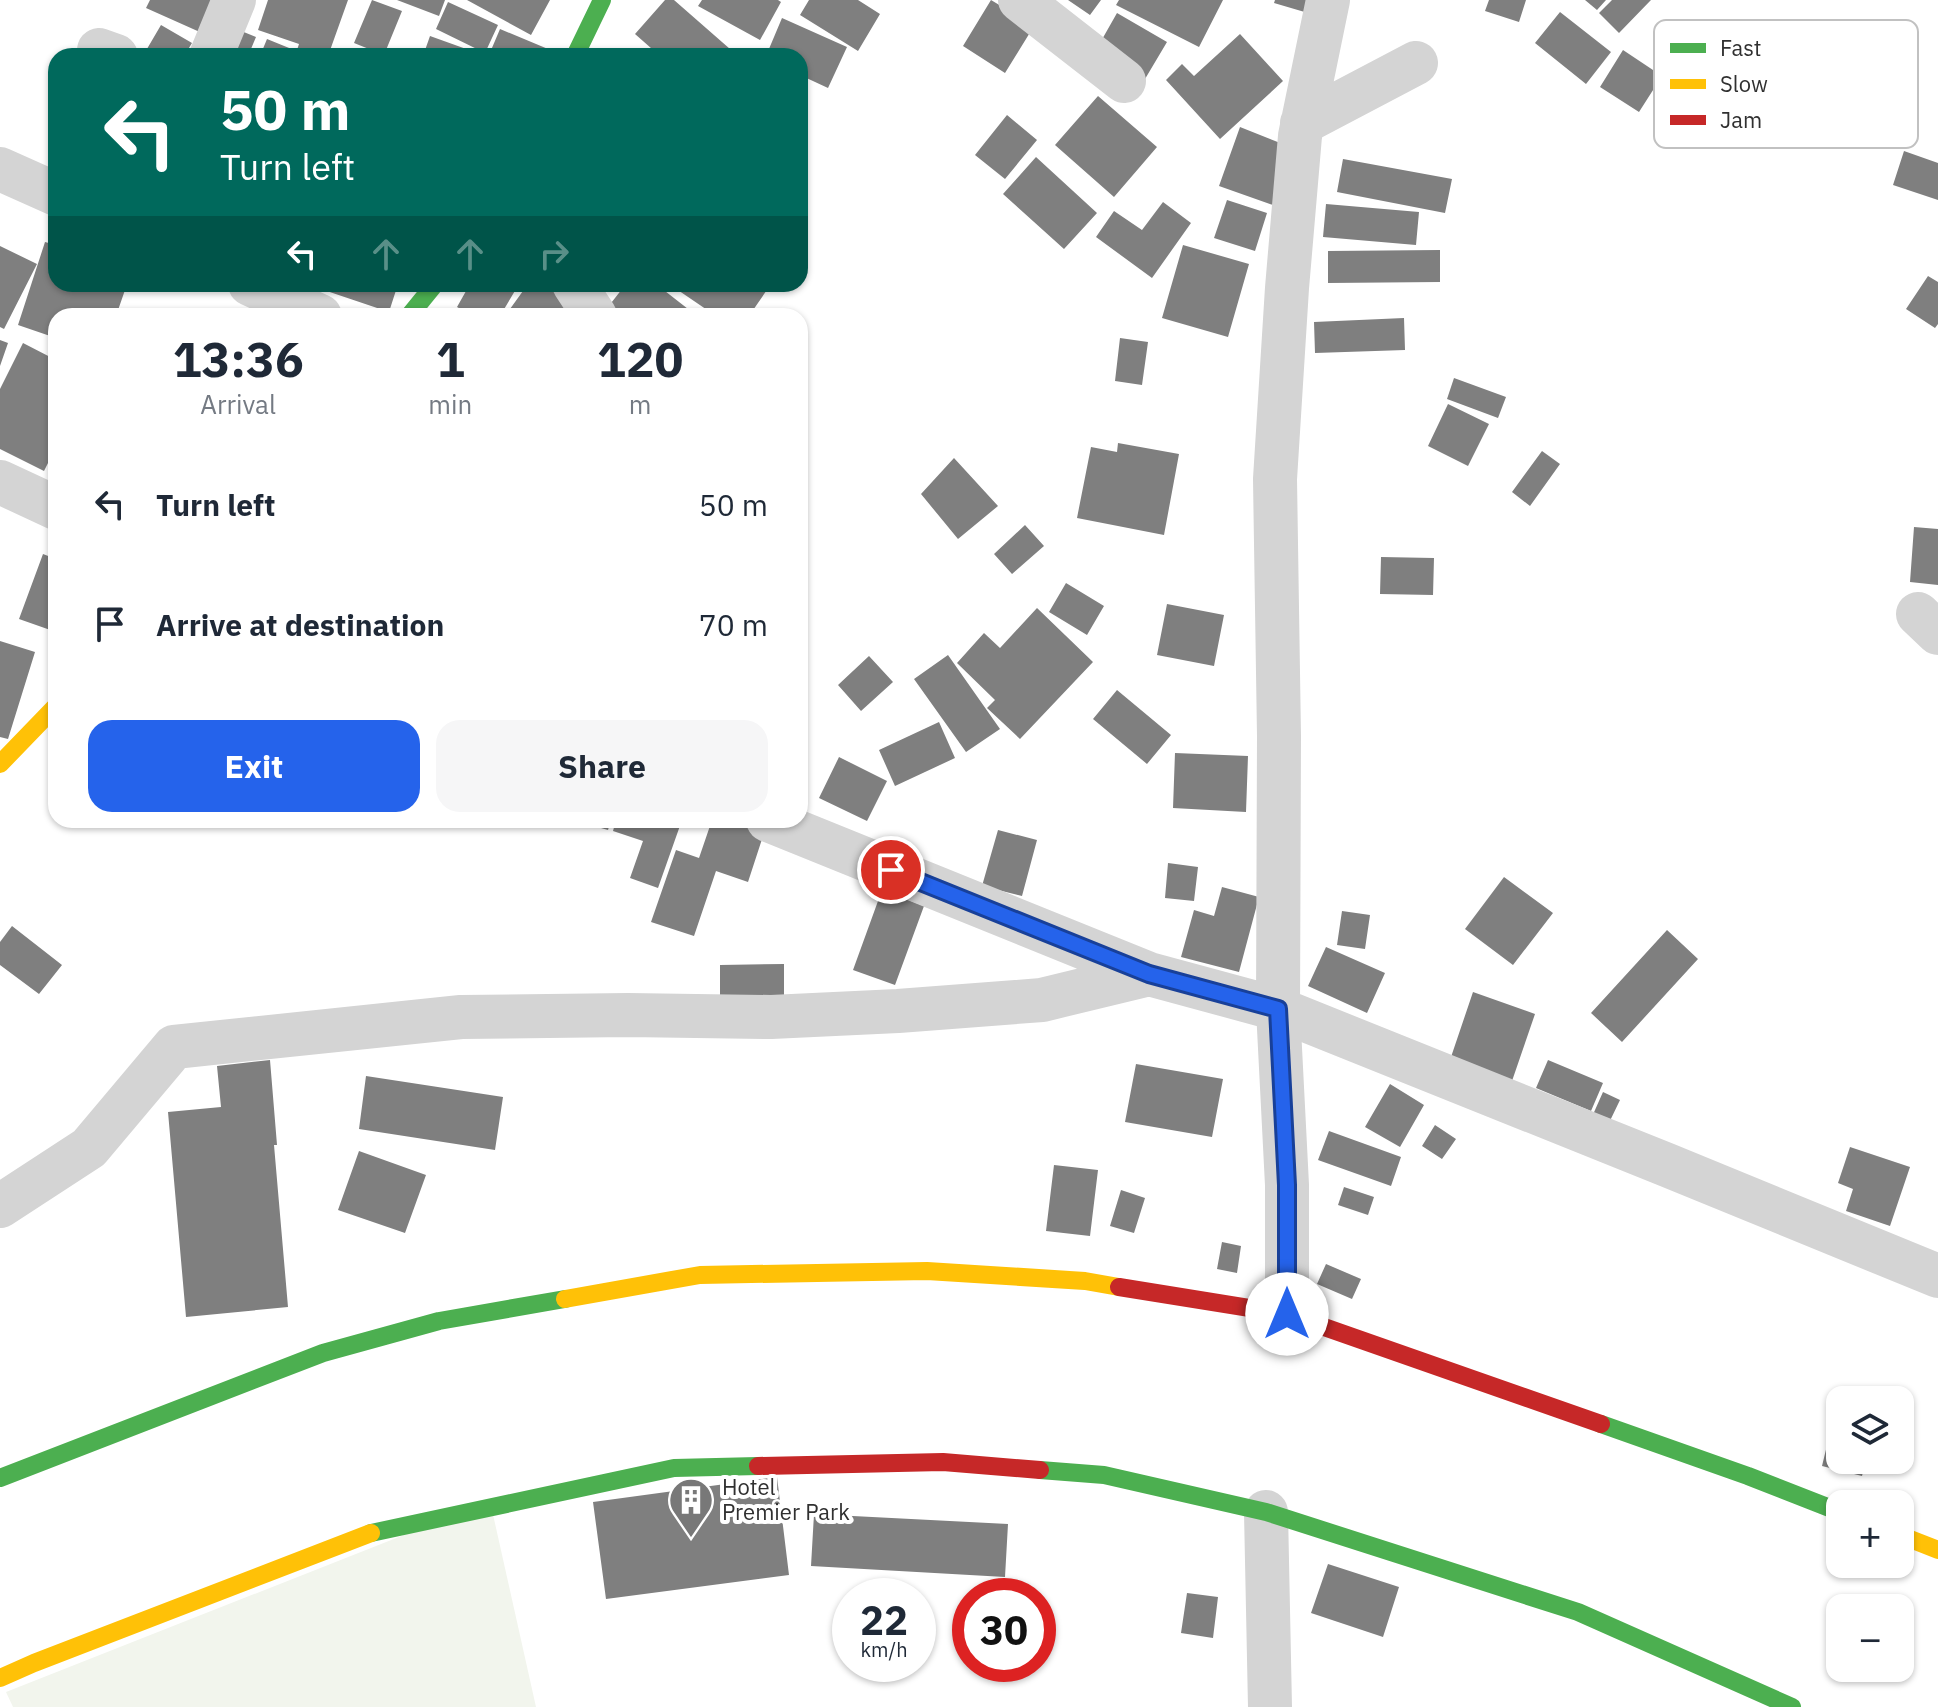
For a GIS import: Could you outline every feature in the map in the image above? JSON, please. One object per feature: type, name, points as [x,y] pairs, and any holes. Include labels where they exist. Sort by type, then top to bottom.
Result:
[{"type":"street","points":[[214,48],[234,0]]},
{"type":"street","points":[[579,48],[602,0]]},
{"type":"street","points":[[1020,0],[1124,81]]},
{"type":"street","points":[[1287,1314],[1287,1185],[1278,1009],[1279,736],[1275,479],[1300,136],[1328,0]]},
{"type":"street","points":[[1302,123],[1416,63]]},
{"type":"street","points":[[0,169],[48,190]]},
{"type":"street","points":[[268,292],[302,308]]},
{"type":"street","points":[[416,308],[428,292]]},
{"type":"street","points":[[0,482],[48,504]]},
{"type":"street","points":[[0,764],[48,714]]},
{"type":"street","points":[[788,828],[1149,974],[1278,1009],[1938,1276]]},
{"type":"street","points":[[0,1206],[89,1148],[174,1047],[461,1017],[771,1017],[898,1011],[1042,1000],[1149,974]]},
{"type":"street","points":[[0,1478],[323,1353],[439,1321],[700,1275],[927,1271],[1085,1281],[1287,1314],[1748,1476],[1826,1507]]},
{"type":"street","points":[[0,1678],[372,1533],[674,1468],[943,1462],[1104,1475],[1266,1512],[1578,1612],[1792,1707]]},
{"type":"street","points":[[1266,1512],[1270,1707]]},
{"type":"street","points":[[1914,1541],[1938,1550]]},
{"type":"shaded area","points":[[490,1501],[536,1707],[13,1707],[6,1692]]},
{"type":"building","points":[[150,0],[217,0],[202,33],[146,8]]},
{"type":"building","points":[[268,0],[348,0],[331,48],[298,48],[299,44],[258,30]]},
{"type":"building","points":[[372,0],[402,11],[387,48],[366,48],[354,43]]},
{"type":"building","points":[[397,0],[445,0],[439,16]]},
{"type":"building","points":[[467,0],[550,0],[531,35]]},
{"type":"building","points":[[665,0],[674,0],[729,48],[651,48],[635,34]]},
{"type":"building","points":[[702,0],[781,2],[760,40],[698,6]]},
{"type":"building","points":[[809,0],[858,0],[880,14],[858,51],[800,15]]},
{"type":"building","points":[[991,0],[1034,26],[1005,73],[963,46]]},
{"type":"building","points":[[1068,0],[1101,0],[1090,15]]},
{"type":"building","points":[[1119,0],[1223,0],[1199,47],[1116,5]]},
{"type":"building","points":[[1275,0],[1312,0],[1308,13],[1274,3]]},
{"type":"building","points":[[1489,0],[1526,0],[1519,22],[1485,11]]},
{"type":"building","points":[[1585,0],[1606,0],[1597,10]]},
{"type":"building","points":[[1612,0],[1651,0],[1619,33],[1599,13]]},
{"type":"building","points":[[448,2],[498,25],[487,48],[475,48],[436,29]]},
{"type":"building","points":[[1560,12],[1611,52],[1586,84],[1535,43]]},
{"type":"building","points":[[1117,13],[1167,42],[1145,79],[1096,50]]},
{"type":"building","points":[[782,18],[847,47],[828,88],[808,79],[808,48],[769,48]]},
{"type":"building","points":[[161,25],[192,43],[189,48],[148,48]]},
{"type":"building","points":[[229,26],[256,37],[251,48],[221,48]]},
{"type":"building","points":[[500,29],[546,48],[492,48]]},
{"type":"building","points":[[1240,34],[1283,81],[1220,139],[1166,80],[1182,64],[1194,76]]},
{"type":"building","points":[[430,36],[463,48],[426,48]]},
{"type":"building","points":[[267,39],[289,48],[263,48]]},
{"type":"building","points":[[1623,50],[1654,71],[1654,89],[1639,112],[1600,87]]},
{"type":"building","points":[[1098,96],[1157,147],[1114,197],[1055,145]]},
{"type":"building","points":[[1007,115],[1037,140],[1005,179],[975,155]]},
{"type":"building","points":[[1240,127],[1293,148],[1273,205],[1219,186]]},
{"type":"building","points":[[1904,151],[1938,163],[1938,200],[1893,185]]},
{"type":"building","points":[[1036,157],[1097,213],[1064,249],[1003,194]]},
{"type":"building","points":[[1343,159],[1452,179],[1445,213],[1337,192]]},
{"type":"building","points":[[1227,200],[1267,213],[1255,251],[1214,238]]},
{"type":"building","points":[[1163,202],[1191,223],[1152,278],[1096,237],[1114,211],[1142,230]]},
{"type":"building","points":[[1326,204],[1419,212],[1416,245],[1323,237]]},
{"type":"building","points":[[45,242],[48,243],[48,292],[124,292],[119,308],[48,308],[48,335],[18,325]]},
{"type":"building","points":[[1183,245],[1249,264],[1228,337],[1162,318]]},
{"type":"building","points":[[0,246],[37,264],[4,329],[0,327]]},
{"type":"building","points":[[1440,250],[1440,282],[1328,283],[1328,251]]},
{"type":"building","points":[[1928,276],[1938,282],[1938,324],[1935,328],[1906,309]]},
{"type":"building","points":[[330,292],[395,292],[390,308],[377,308]]},
{"type":"building","points":[[465,292],[514,292],[505,308],[457,307]]},
{"type":"building","points":[[522,292],[562,292],[574,301],[569,308],[511,308]]},
{"type":"building","points":[[620,292],[666,292],[687,308],[607,308]]},
{"type":"building","points":[[681,292],[766,292],[754,308],[704,308]]},
{"type":"building","points":[[1404,318],[1405,350],[1315,353],[1314,322]]},
{"type":"building","points":[[1120,338],[1148,342],[1142,385],[1115,381]]},
{"type":"building","points":[[0,340],[8,343],[0,366]]},
{"type":"building","points":[[23,343],[48,356],[48,463],[44,471],[0,449],[0,389]]},
{"type":"building","points":[[1454,378],[1506,397],[1498,418],[1447,399]]},
{"type":"building","points":[[1448,404],[1489,424],[1468,466],[1428,446]]},
{"type":"building","points":[[1118,443],[1179,454],[1164,535],[1077,518],[1091,447],[1117,452]]},
{"type":"building","points":[[1542,451],[1560,464],[1530,506],[1512,492]]},
{"type":"building","points":[[954,458],[998,506],[958,539],[921,494]]},
{"type":"building","points":[[1025,525],[1044,546],[1012,574],[994,554]]},
{"type":"building","points":[[1914,527],[1938,529],[1938,585],[1910,582]]},
{"type":"building","points":[[43,554],[48,556],[48,629],[19,619]]},
{"type":"building","points":[[1381,557],[1434,558],[1433,595],[1380,594]]},
{"type":"building","points":[[1066,583],[1104,606],[1087,635],[1049,612]]},
{"type":"building","points":[[1167,604],[1224,615],[1214,666],[1157,655]]},
{"type":"building","points":[[1037,608],[1093,662],[1020,739],[987,708],[995,700],[957,663],[984,633],[1000,648]]},
{"type":"building","points":[[0,641],[35,652],[8,739],[0,737]]},
{"type":"building","points":[[948,655],[1000,729],[966,752],[914,679]]},
{"type":"building","points":[[869,656],[893,682],[861,711],[838,685]]},
{"type":"building","points":[[1117,690],[1171,735],[1147,764],[1093,719]]},
{"type":"building","points":[[939,722],[955,758],[895,786],[879,750]]},
{"type":"building","points":[[1175,753],[1248,756],[1246,812],[1173,808]]},
{"type":"building","points":[[839,757],[887,781],[867,821],[819,798]]},
{"type":"building","points":[[614,828],[679,828],[658,888],[630,878],[643,841],[613,831]]},
{"type":"building","points":[[709,828],[766,828],[748,882],[716,871],[694,936],[651,922],[676,850],[699,858]]},
{"type":"building","points":[[998,830],[1037,840],[1022,896],[982,886]]},
{"type":"building","points":[[1168,863],[1198,867],[1194,901],[1165,898]]},
{"type":"building","points":[[1504,877],[1553,913],[1513,965],[1465,929]]},
{"type":"building","points":[[1222,887],[1259,897],[1239,972],[1181,957],[1194,910],[1214,916]]},
{"type":"building","points":[[882,890],[924,906],[895,985],[853,970]]},
{"type":"building","points":[[1342,911],[1370,915],[1365,949],[1337,945]]},
{"type":"building","points":[[12,926],[62,965],[39,994],[0,965],[0,942]]},
{"type":"building","points":[[1667,930],[1698,959],[1622,1042],[1591,1013]]},
{"type":"building","points":[[1326,947],[1385,973],[1367,1013],[1308,986]]},
{"type":"building","points":[[784,964],[784,1004],[720,1004],[720,965]]},
{"type":"building","points":[[1473,992],[1535,1014],[1512,1081],[1450,1060]]},
{"type":"building","points":[[270,1060],[288,1307],[186,1317],[168,1112],[221,1107],[217,1066]]},
{"type":"building","points":[[1548,1060],[1603,1083],[1591,1111],[1536,1088]]},
{"type":"building","points":[[1136,1064],[1223,1079],[1212,1137],[1125,1122]]},
{"type":"building","points":[[366,1076],[503,1097],[495,1150],[359,1129]]},
{"type":"building","points":[[1390,1084],[1424,1105],[1400,1147],[1365,1127]]},
{"type":"building","points":[[1603,1092],[1620,1100],[1607,1127],[1591,1119]]},
{"type":"building","points":[[1435,1125],[1456,1139],[1442,1159],[1422,1146]]},
{"type":"building","points":[[1329,1131],[1401,1157],[1391,1186],[1318,1160]]},
{"type":"building","points":[[1850,1147],[1910,1167],[1890,1226],[1846,1211],[1853,1189],[1838,1183]]},
{"type":"building","points":[[359,1151],[426,1175],[405,1233],[338,1210]]},
{"type":"building","points":[[1054,1165],[1098,1170],[1090,1236],[1046,1231]]},
{"type":"building","points":[[1344,1187],[1374,1197],[1368,1215],[1338,1205]]},
{"type":"building","points":[[1121,1190],[1145,1198],[1134,1233],[1110,1226]]},
{"type":"building","points":[[1222,1242],[1241,1246],[1237,1273],[1217,1269]]},
{"type":"building","points":[[1326,1264],[1361,1279],[1352,1299],[1317,1284]]},
{"type":"building","name":"Hotel Premier Park","points":[[777,1477],[789,1575],[606,1599],[593,1502]]},
{"type":"building","points":[[814,1514],[1008,1524],[1005,1577],[811,1566]]},
{"type":"building","points":[[1328,1564],[1399,1587],[1383,1637],[1311,1613]]},
{"type":"building","points":[[1187,1593],[1218,1597],[1213,1638],[1181,1633]]},
{"type":"traffic: fast","points":[[579,48],[602,0]]},
{"type":"traffic: fast","points":[[416,308],[428,292]]},
{"type":"traffic: fast","points":[[0,1478],[323,1353],[439,1321],[565,1299]]},
{"type":"traffic: fast","points":[[1601,1424],[1826,1507]]},
{"type":"traffic: fast","points":[[371,1533],[674,1468],[758,1466]]},
{"type":"traffic: fast","points":[[1040,1470],[1104,1475],[1266,1512],[1578,1612],[1792,1707]]},
{"type":"traffic: slow","points":[[0,764],[48,714]]},
{"type":"traffic: slow","points":[[565,1299],[700,1275],[927,1271],[1085,1281],[1119,1287]]},
{"type":"traffic: slow","points":[[0,1678],[371,1533]]},
{"type":"traffic: slow","points":[[1914,1541],[1938,1550]]},
{"type":"traffic: jam","points":[[1119,1287],[1287,1314],[1601,1424]]},
{"type":"traffic: jam","points":[[758,1466],[943,1462],[1040,1470]]},
{"type":"place","name":"Hotel Premier Park","points":[[691,1539]]},
{"type":"route","points":[[891,870],[1149,974],[1278,1009],[1287,1185],[1287,1314]]}]
